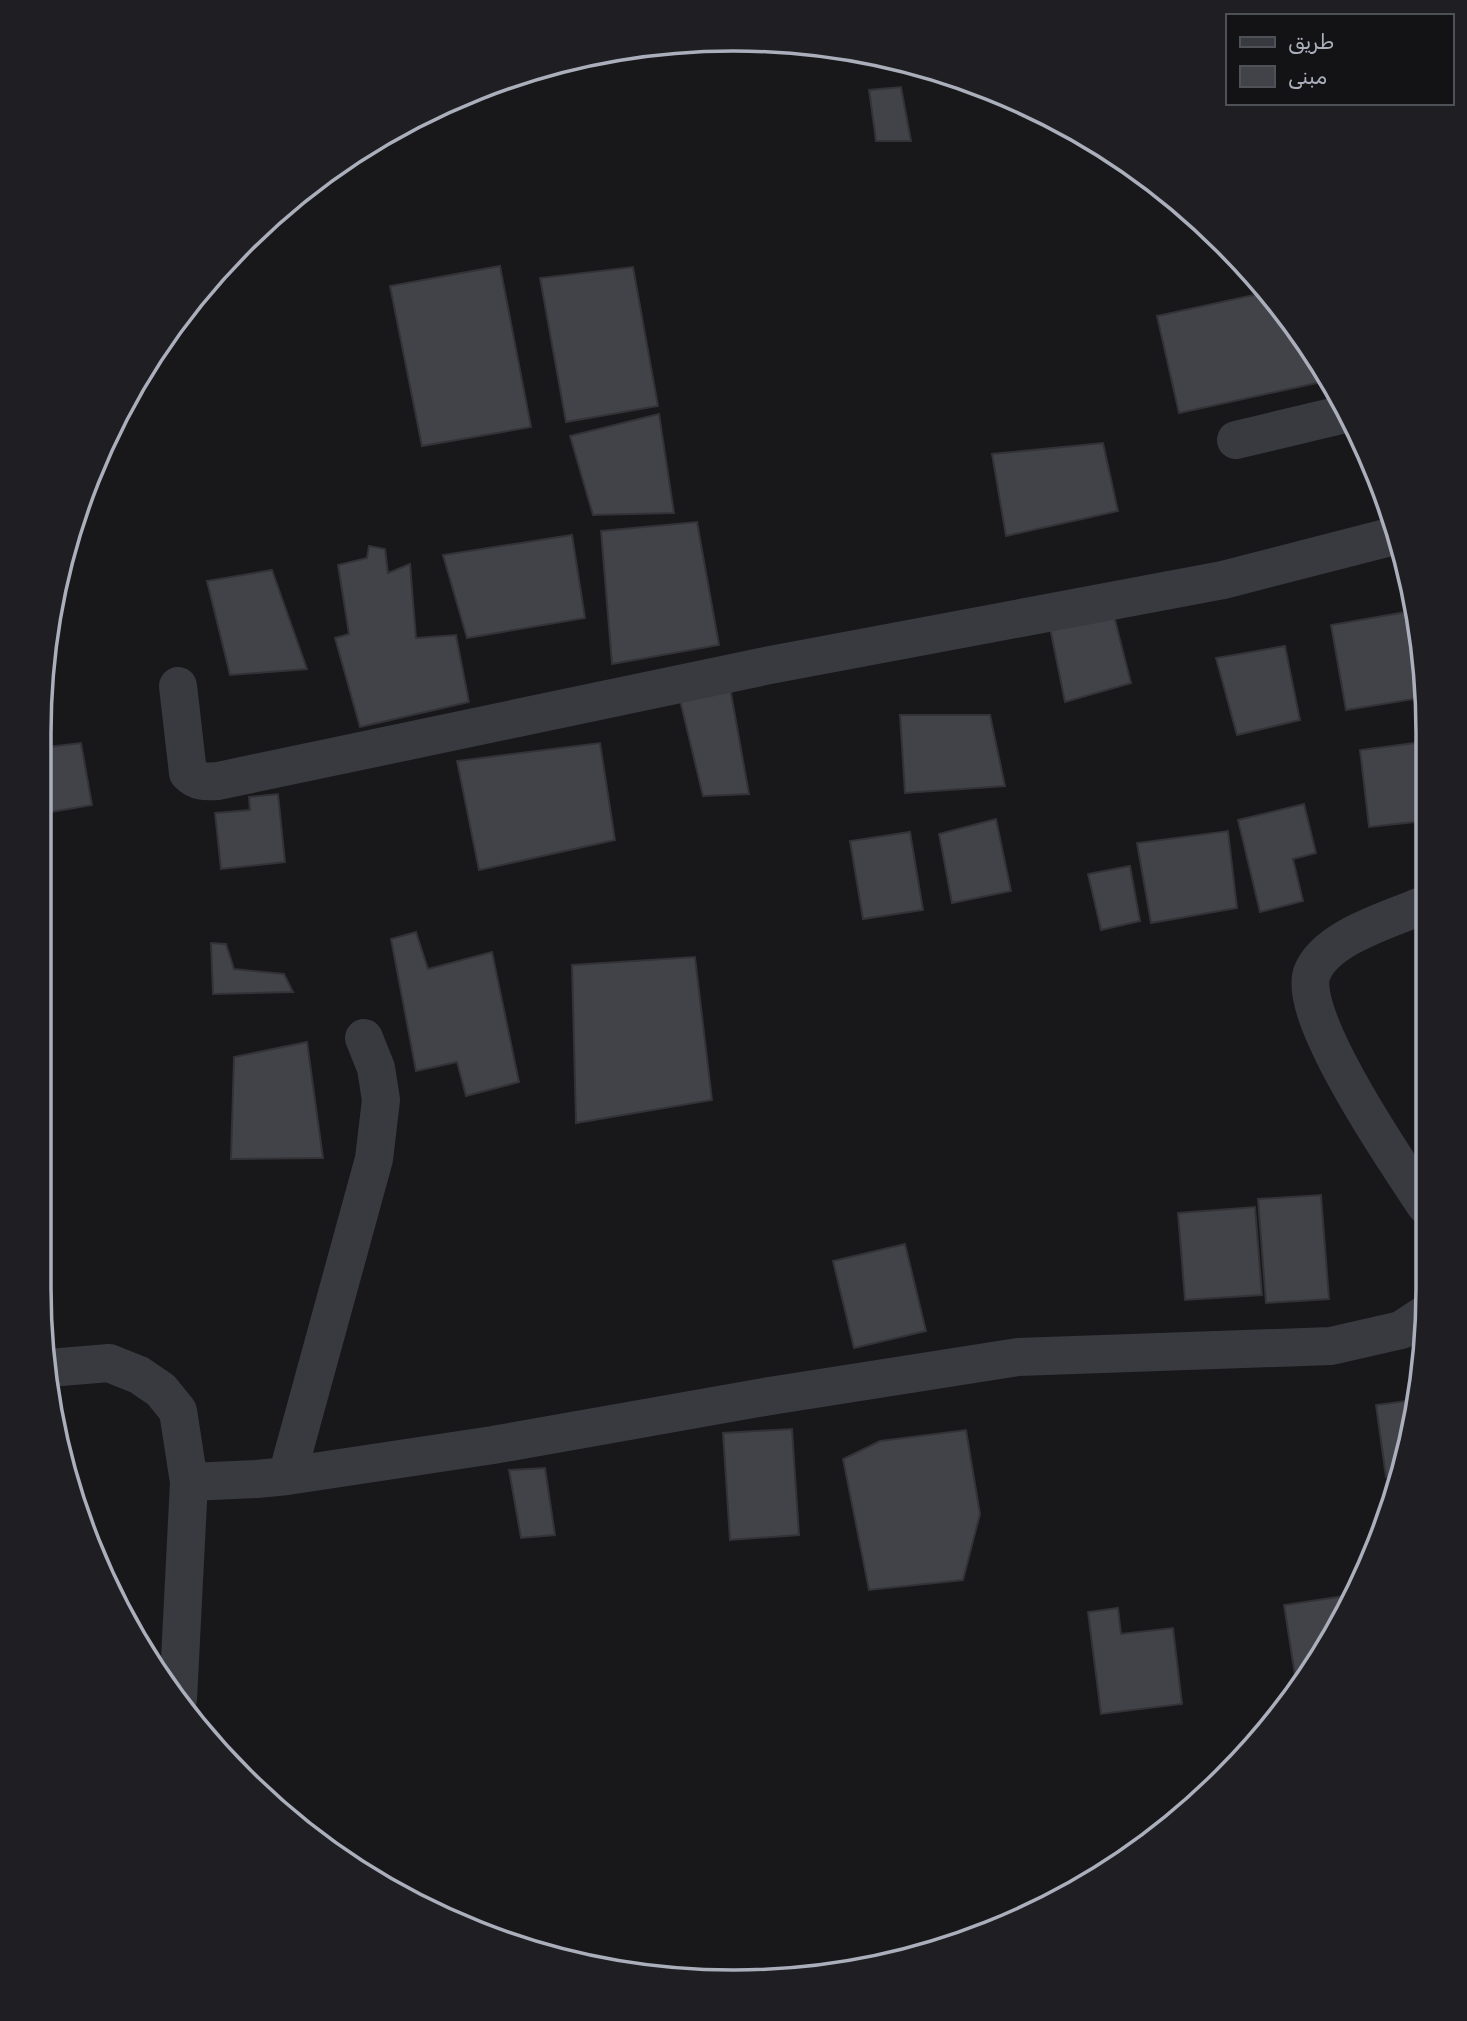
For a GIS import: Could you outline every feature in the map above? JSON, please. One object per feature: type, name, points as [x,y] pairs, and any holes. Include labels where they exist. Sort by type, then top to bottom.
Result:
[{"type":"street","points":[[1236,440],[1337,416]]},
{"type":"street","points":[[178,687],[188,773],[193,779],[203,782],[218,781],[765,666],[1223,580],[1387,538]]},
{"type":"street","points":[[1416,908],[1336,944],[1312,973],[1310,988],[1317,1017],[1349,1083],[1387,1150],[1416,1192]]},
{"type":"street","points":[[286,1476],[373,1158],[381,1100],[376,1068],[364,1038]]},
{"type":"street","points":[[189,1482],[286,1476],[493,1445],[769,1396],[1018,1357],[1331,1346],[1401,1330],[1415,1321]]},
{"type":"street","points":[[56,1367],[109,1363],[139,1375],[161,1390],[177,1411],[189,1482],[179,1685]]},
{"type":"building","points":[[901,87],[911,141],[876,141],[869,90]]},
{"type":"building","points":[[500,266],[531,427],[422,446],[390,286]]},
{"type":"building","points":[[633,267],[658,406],[566,422],[540,278]]},
{"type":"building","points":[[1256,294],[1319,383],[1179,413],[1157,316]]},
{"type":"building","points":[[659,414],[674,513],[593,515],[570,436]]},
{"type":"building","points":[[1103,443],[1118,511],[1006,536],[992,454]]},
{"type":"building","points":[[697,522],[719,645],[612,664],[601,531]]},
{"type":"building","points":[[572,535],[585,618],[467,638],[443,555]]},
{"type":"building","points":[[369,546],[385,549],[388,573],[410,564],[416,638],[456,635],[469,702],[360,727],[335,638],[349,634],[338,565],[367,558]]},
{"type":"building","points":[[272,570],[307,669],[230,675],[207,581]]},
{"type":"building","points":[[1113,612],[1131,683],[1065,702],[1050,628]]},
{"type":"building","points":[[1405,612],[1415,699],[1346,710],[1331,625]]},
{"type":"building","points":[[1285,646],[1300,720],[1237,735],[1216,658]]},
{"type":"building","points":[[729,682],[749,794],[703,796],[679,696]]},
{"type":"building","points":[[900,715],[990,715],[1005,786],[905,793]]},
{"type":"building","points":[[81,743],[92,805],[51,812],[51,747]]},
{"type":"building","points":[[600,743],[615,840],[479,870],[457,761]]},
{"type":"building","points":[[1416,743],[1416,822],[1369,827],[1360,750]]},
{"type":"building","points":[[278,794],[285,862],[221,869],[215,813],[250,810],[249,797]]},
{"type":"building","points":[[1304,804],[1316,853],[1293,859],[1303,901],[1260,912],[1238,820]]},
{"type":"building","points":[[996,819],[1011,891],[952,903],[939,834]]},
{"type":"building","points":[[1228,831],[1237,908],[1151,923],[1137,843]]},
{"type":"building","points":[[910,832],[923,910],[863,919],[850,841]]},
{"type":"building","points":[[1130,866],[1140,921],[1101,930],[1088,874]]},
{"type":"building","points":[[416,932],[428,969],[492,952],[519,1082],[466,1096],[457,1062],[416,1071],[391,939]]},
{"type":"building","points":[[211,943],[226,944],[234,969],[284,974],[293,992],[213,994]]},
{"type":"building","points":[[695,957],[712,1100],[576,1123],[572,965]]},
{"type":"building","points":[[307,1042],[323,1158],[231,1159],[234,1057]]},
{"type":"building","points":[[1321,1195],[1329,1299],[1266,1303],[1258,1199]]},
{"type":"building","points":[[1255,1207],[1262,1295],[1185,1300],[1178,1213]]},
{"type":"building","points":[[905,1244],[926,1331],[854,1348],[833,1261]]},
{"type":"building","points":[[1406,1401],[1389,1477],[1386,1477],[1376,1405]]},
{"type":"building","points":[[792,1429],[799,1535],[730,1540],[723,1433]]},
{"type":"building","points":[[966,1430],[980,1514],[963,1580],[869,1590],[843,1459],[880,1441]]},
{"type":"building","points":[[545,1468],[555,1535],[521,1538],[509,1470]]},
{"type":"building","points":[[1342,1596],[1295,1675],[1284,1605]]},
{"type":"building","points":[[1118,1608],[1121,1634],[1173,1628],[1182,1704],[1101,1714],[1088,1612]]}]
